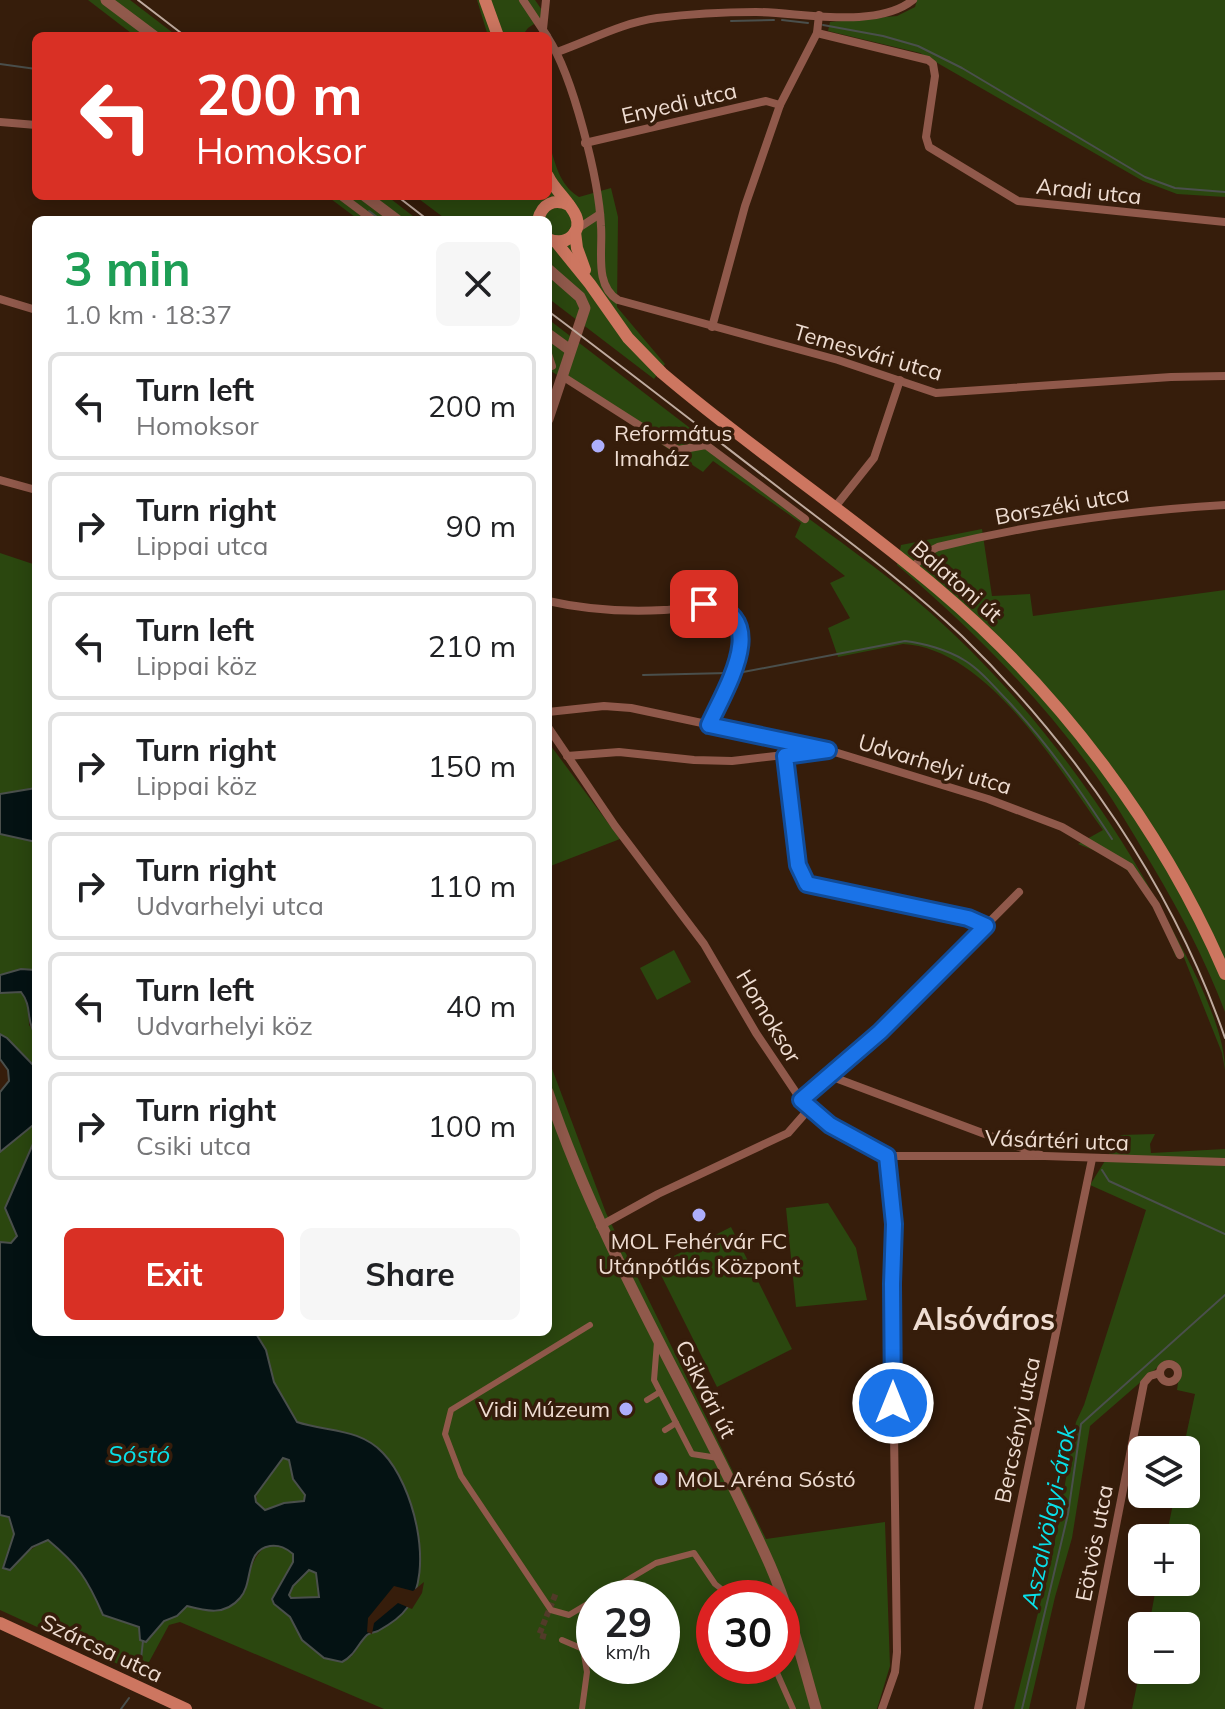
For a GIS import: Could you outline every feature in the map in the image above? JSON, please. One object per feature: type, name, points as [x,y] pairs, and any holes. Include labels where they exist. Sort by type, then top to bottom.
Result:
[{"type":"main road","points":[[485,0],[497,32]]},
{"type":"main road","points":[[552,185],[571,207]]},
{"type":"main road","points":[[541,208],[552,202],[571,207]]},
{"type":"main road","name":"Balatoni út","points":[[571,207],[578,218],[577,248],[590,284]]},
{"type":"main road","points":[[552,241],[567,239],[576,230]]},
{"type":"main road","name":"Balatoni út","points":[[552,242],[590,284],[628,338],[662,373],[913,567],[1009,656],[1098,760],[1173,873],[1225,974]]},
{"type":"main road","name":"Szárcsa utca","points":[[0,1623],[186,1709]]},
{"type":"street","points":[[106,0],[149,32]]},
{"type":"street","points":[[523,0],[543,32]]},
{"type":"street","points":[[546,0],[548,32]]},
{"type":"street","points":[[552,41],[653,19],[722,13],[854,16],[890,12],[913,0]]},
{"type":"street","points":[[712,327],[745,206],[780,105],[817,33],[819,15]]},
{"type":"street","name":"Aradi utca","points":[[817,33],[928,60],[933,64],[936,70],[926,142],[933,150],[1009,197],[1027,203],[1225,222]]},
{"type":"street","points":[[552,50],[585,143],[598,215]]},
{"type":"street","name":"Enyedi utca","points":[[585,143],[766,101],[780,105]]},
{"type":"street","points":[[0,122],[32,125]]},
{"type":"street","points":[[345,200],[360,216]]},
{"type":"street","points":[[371,200],[392,216]]},
{"type":"street","points":[[571,207],[598,215]]},
{"type":"street","points":[[576,230],[598,215]]},
{"type":"street","name":"Temesvári utca","points":[[598,215],[602,276],[607,290],[623,302],[838,360],[915,388],[947,393],[1225,376]]},
{"type":"street","points":[[552,273],[584,303],[585,314],[552,407]]},
{"type":"street","points":[[0,299],[32,309]]},
{"type":"street","points":[[552,337],[570,350]]},
{"type":"street","points":[[562,376],[678,450],[706,445],[805,519]]},
{"type":"street","points":[[835,507],[874,458],[900,380]]},
{"type":"street","points":[[0,480],[32,489]]},
{"type":"street","name":"Borszéki utca","points":[[913,567],[938,547],[1066,520],[1143,510],[1225,505]]},
{"type":"street","points":[[552,602],[585,609],[620,611],[664,610],[704,604],[727,613],[738,622],[743,641],[709,725]]},
{"type":"street","points":[[552,712],[604,706],[648,711],[828,750]]},
{"type":"street","name":"Homoksor","points":[[552,733],[615,826],[704,944],[756,1033],[801,1100],[851,1139],[887,1156]]},
{"type":"street","name":"Udvarhelyi utca","points":[[567,756],[619,752],[732,761],[828,750],[1024,812],[1062,827],[1130,867],[1151,897],[1180,955]]},
{"type":"street","points":[[785,756],[798,865],[807,884],[968,918],[986,926]]},
{"type":"street","points":[[801,1100],[880,1032],[1019,892]]},
{"type":"street","points":[[830,1076],[1045,1156]]},
{"type":"street","name":"Csikvári út","points":[[552,1103],[600,1226],[771,1566],[788,1612],[816,1709]]},
{"type":"street","points":[[600,1226],[658,1194],[788,1133],[809,1109]]},
{"type":"street","points":[[882,1709],[897,1662],[892,1284],[894,1224],[887,1156]]},
{"type":"street","name":"Vásártéri utca","points":[[887,1156],[1045,1156],[1225,1162]]},
{"type":"street","name":"Bercsényi utca","points":[[978,1709],[1092,1159]]},
{"type":"street","points":[[576,1611],[569,1615],[551,1610],[461,1476],[445,1434],[451,1410],[590,1325]]},
{"type":"street","points":[[657,1339],[654,1380],[692,1454]]},
{"type":"street","name":"Eötvös utca","points":[[1080,1709],[1144,1383],[1150,1376],[1160,1373]]},
{"type":"street","points":[[647,1400],[660,1392]]},
{"type":"street","points":[[665,1430],[676,1423]]},
{"type":"street","points":[[682,1460],[692,1454],[718,1458]]},
{"type":"street","points":[[628,1580],[656,1563],[694,1553],[712,1580]]},
{"type":"street","points":[[562,1640],[583,1649],[587,1672],[582,1709]]},
{"type":"street","points":[[782,1684],[793,1709]]},
{"type":"green space","points":[[88,0],[130,0],[172,32],[130,32]]},
{"type":"green space","points":[[477,0],[535,0],[546,16],[525,32],[487,32]]},
{"type":"green space","points":[[917,0],[1225,0],[1225,197],[1177,194],[1143,181],[920,53],[828,31],[830,22],[897,16],[915,7]]},
{"type":"green space","points":[[552,152],[566,186],[579,197],[611,188],[618,217],[617,307],[665,364],[654,379],[552,301],[552,216],[442,216],[420,200],[552,200]]},
{"type":"green space","points":[[332,200],[392,200],[413,216],[354,216]]},
{"type":"green space","points":[[552,322],[888,577],[956,636],[1027,711],[1090,793],[1145,880],[1178,940],[1213,1015],[1223,1053],[1225,1070],[1222,1053],[1183,955],[1176,957],[1154,908],[1132,875],[1112,859],[1078,844],[1103,830],[1018,715],[963,666],[934,651],[903,644],[838,657],[828,628],[850,618],[830,583],[845,576],[795,537],[801,523],[713,461],[703,472],[552,372]]},
{"type":"green space","points":[[982,529],[992,596],[1030,594],[1033,616],[1225,590],[1225,1012],[1201,955],[1173,901],[1095,774],[997,658],[897,565],[901,545]]},
{"type":"green space","points":[[0,553],[32,564],[32,970],[21,969],[0,975]]},
{"type":"green space","points":[[552,747],[620,839],[552,865]]},
{"type":"green space","points":[[674,950],[691,982],[657,1000],[640,968]]},
{"type":"green space","points":[[21,992],[28,1001],[32,1064],[0,1034],[0,993]]},
{"type":"green space","points":[[552,1069],[606,1213],[766,1539],[885,1522],[890,1666],[877,1709],[384,1709],[180,1622],[169,1625],[142,1675],[0,1610],[0,1515],[8,1517],[14,1534],[3,1568],[48,1540],[63,1552],[249,1458],[248,1579],[254,1561],[263,1549],[276,1545],[293,1554],[293,1562],[272,1599],[274,1604],[290,1617],[302,1640],[351,1657],[368,1634],[377,1631],[304,1501],[284,1503],[266,1510],[256,1502],[257,1490],[283,1458],[289,1459],[319,1430],[297,1422],[274,1382],[266,1350],[257,1336],[552,1336]]},
{"type":"green space","points":[[32,1126],[32,1146],[5,1208],[17,1236],[11,1243],[0,1242],[0,1152]]},
{"type":"green space","points":[[1155,1134],[1150,1144],[1151,1153],[1225,1149],[1225,1709],[1132,1709],[1137,1684],[1200,1684],[1200,1612],[1152,1612],[1154,1596],[1200,1596],[1200,1524],[1169,1524],[1172,1508],[1200,1508],[1200,1436],[1186,1436],[1195,1394],[1177,1390],[1180,1368],[1175,1361],[1166,1360],[1090,1426],[1072,1538],[1029,1709],[1014,1709],[1052,1557],[1076,1422],[1146,1210],[1090,1185],[1121,1135]]},
{"type":"green space","points":[[828,1203],[856,1248],[867,1300],[796,1307],[786,1208]]},
{"type":"green space","points":[[731,1227],[792,1349],[717,1387],[656,1265]]},
{"type":"green space","points":[[309,1570],[316,1573],[319,1597],[291,1598],[289,1595],[293,1586]]},
{"type":"water","points":[[32,789],[32,841],[0,834],[0,794]]},
{"type":"water","points":[[21,969],[32,970],[32,1026],[21,992],[0,993],[0,975]]},
{"type":"water","points":[[0,1034],[32,1064],[32,1126],[0,1152],[0,1092],[9,1081],[8,1070],[0,1059]]},
{"type":"water","name":"Sóstó","points":[[32,1146],[32,1336],[257,1336],[266,1350],[274,1382],[297,1422],[354,1435],[383,1453],[394,1467],[412,1506],[420,1551],[415,1592],[401,1615],[377,1632],[368,1634],[342,1662],[324,1658],[302,1640],[290,1617],[274,1604],[272,1599],[293,1562],[293,1554],[283,1547],[270,1546],[256,1554],[244,1592],[234,1604],[215,1611],[187,1606],[177,1616],[164,1621],[146,1642],[140,1640],[139,1627],[103,1615],[81,1573],[48,1540],[32,1547],[10,1570],[3,1568],[14,1534],[9,1517],[0,1515],[0,1242],[11,1243],[17,1236],[5,1208]],"holes":[[[283,1458],[289,1460],[293,1479],[305,1495],[304,1501],[284,1503],[265,1510],[256,1502],[255,1496]],[[309,1570],[316,1573],[319,1597],[291,1598],[289,1595],[293,1586]]]},
{"type":"pier","points":[[424,1582],[422,1593],[412,1609],[398,1603],[374,1623],[372,1634],[367,1632],[368,1618],[394,1586],[413,1591]]},
{"type":"waterway","points":[[731,21],[774,20]]},
{"type":"waterway","points":[[782,20],[808,23]]},
{"type":"waterway","points":[[823,25],[918,46],[962,68],[1145,177],[1175,188],[1225,192]]},
{"type":"waterway","points":[[0,64],[32,68]]},
{"type":"waterway","points":[[369,211],[376,216]]},
{"type":"waterway","points":[[738,673],[905,641],[951,653],[976,669],[1023,717],[1112,839]]},
{"type":"waterway","points":[[643,675],[728,673]]},
{"type":"waterway","points":[[1102,1170],[1109,1181],[1225,1234]]},
{"type":"waterway","name":"Aszalvölgyi-árok","points":[[1022,1709],[1068,1514],[1081,1424],[1225,1295]]},
{"type":"waterway","points":[[139,1677],[143,1641]]},
{"type":"waterway","points":[[121,1709],[129,1698]]},
{"type":"tunnel","points":[[546,1637],[539,1635],[556,1593]]},
{"type":"railway","points":[[138,0],[180,32]]},
{"type":"railway","points":[[402,200],[423,216]]},
{"type":"railway","points":[[552,314],[897,579],[941,616],[1004,679],[1082,772],[1117,822],[1178,927],[1225,1038]]},
{"type":"place","name":"Református Imaház","points":[[598,446]]},
{"type":"place","name":"MOL Fehérvár FC Utánpótlás Központ","points":[[699,1215]]},
{"type":"place","name":"Vidi Múzeum","points":[[626,1409]]},
{"type":"place","name":"MOL Aréna Sóstó","points":[[661,1479]]},
{"type":"district","name":"Alsóváros","points":[[984,1320]]},
{"type":"route","points":[[704,604],[712,605],[738,622],[743,641],[709,725],[828,750],[785,756],[798,865],[807,884],[968,918],[986,926],[880,1032],[801,1100],[851,1139],[887,1156],[894,1224],[893,1403]]}]
